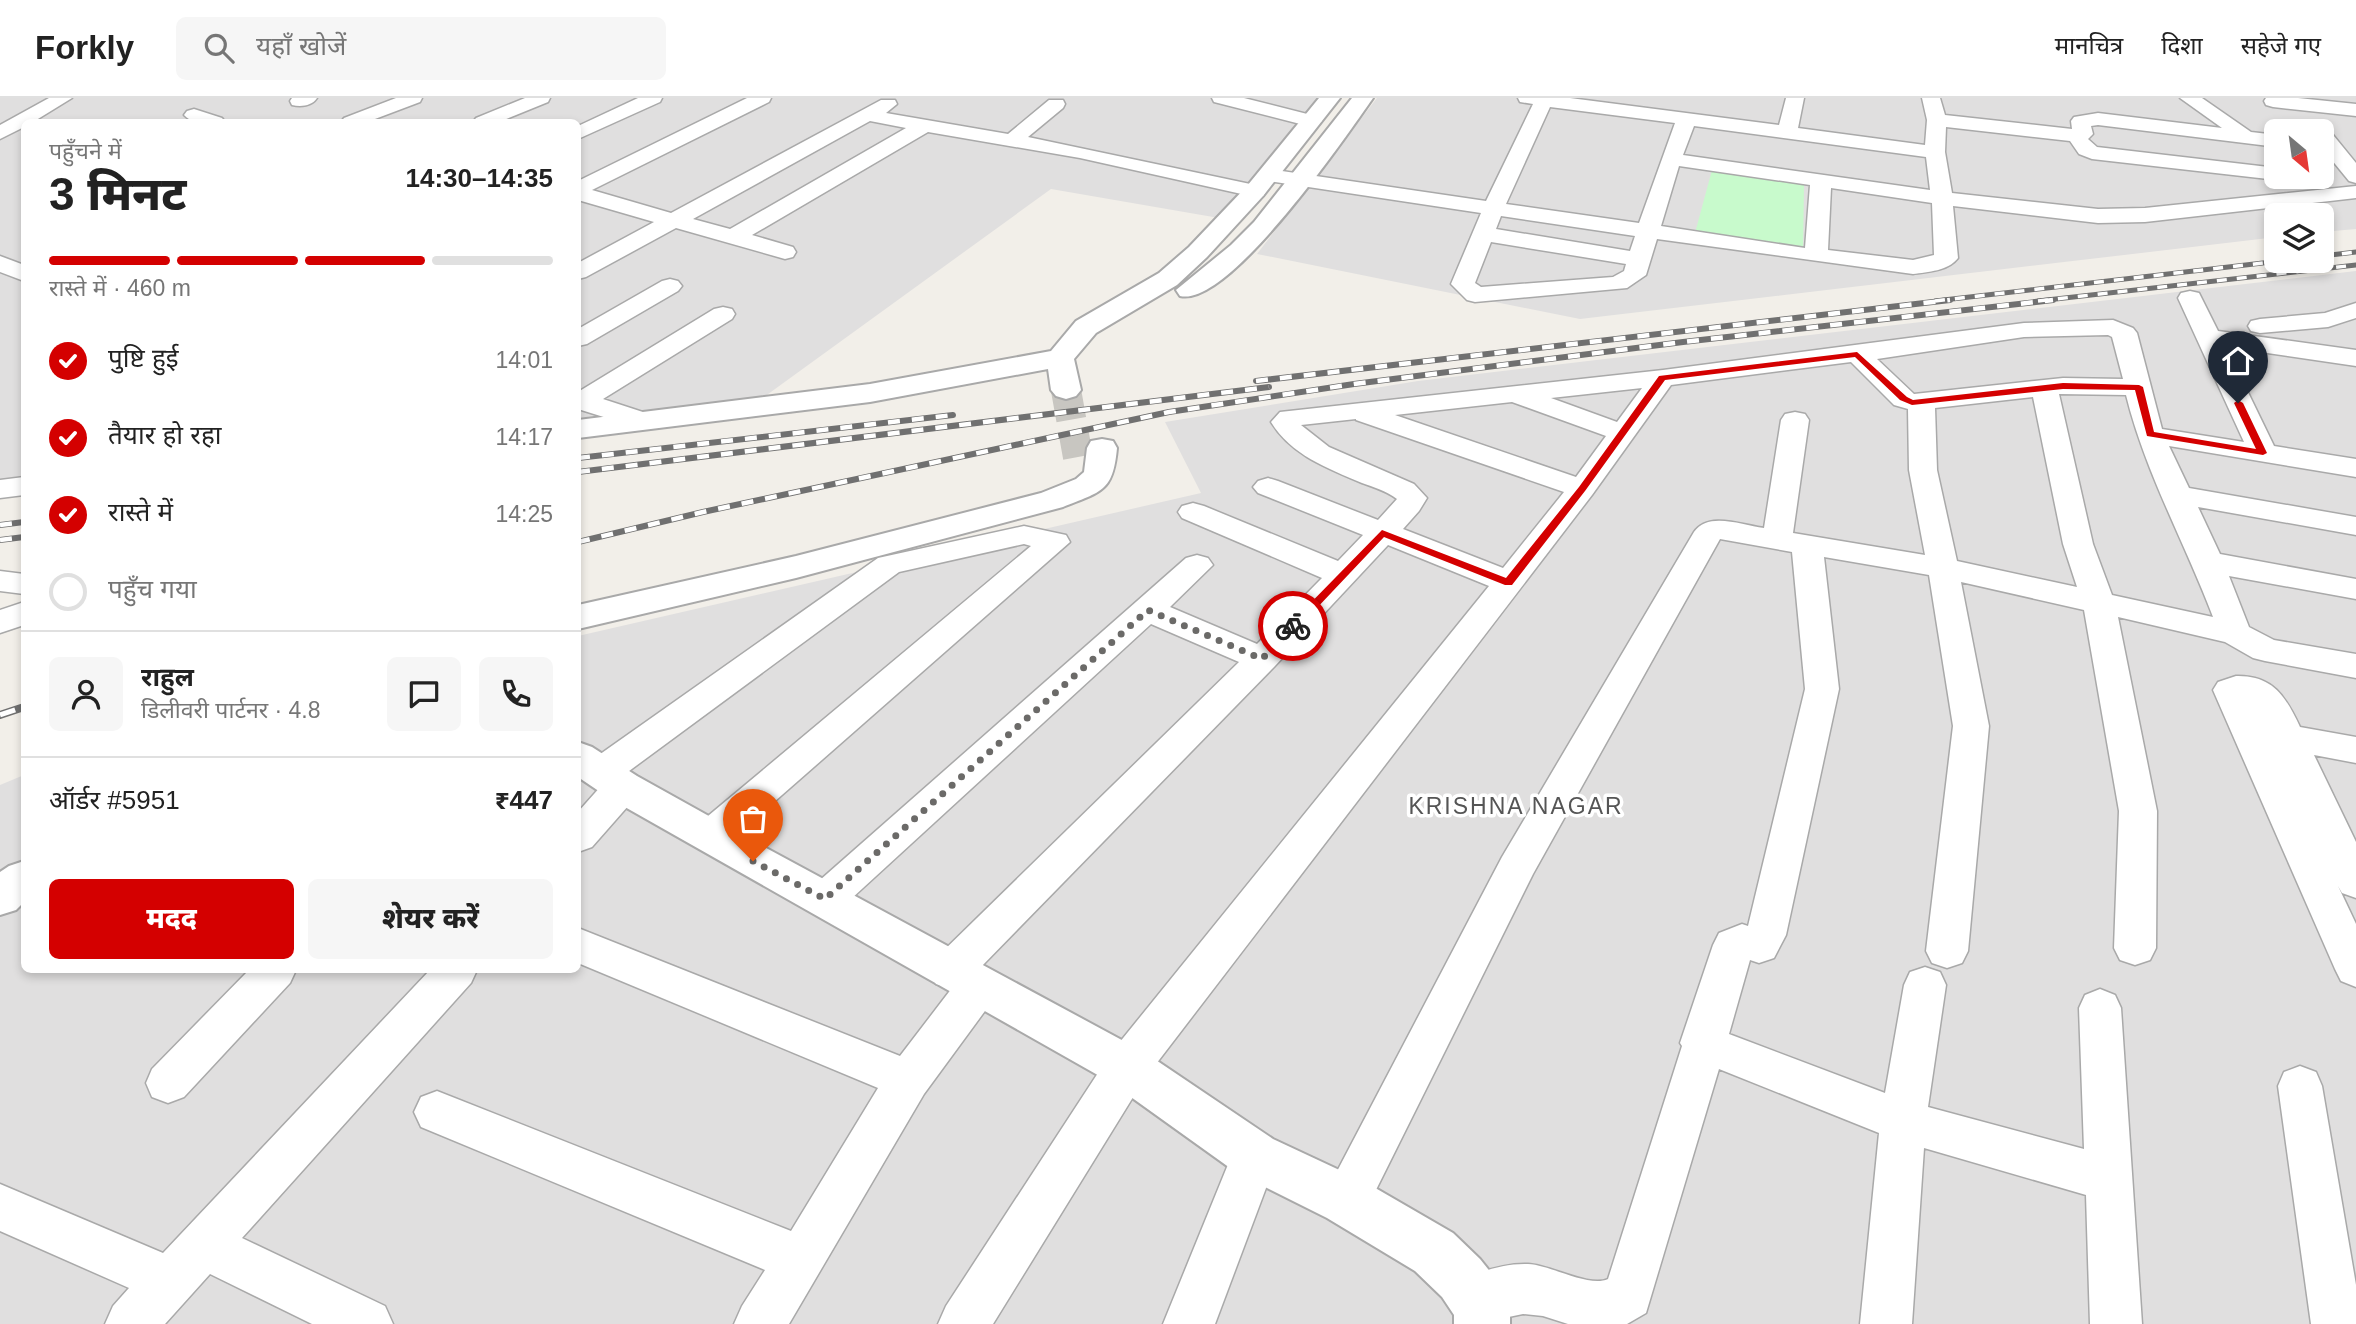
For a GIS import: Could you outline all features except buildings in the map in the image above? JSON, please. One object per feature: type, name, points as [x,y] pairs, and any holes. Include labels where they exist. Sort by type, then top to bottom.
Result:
[{"type":"street","points":[[25,119],[62,98]]},
{"type":"street","points":[[359,119],[413,98]]},
{"type":"street","points":[[490,119],[541,98]]},
{"type":"street","points":[[581,132],[653,98]]},
{"type":"street","points":[[581,189],[762,98]]},
{"type":"street","points":[[581,270],[901,98]]},
{"type":"street","points":[[1221,98],[1312,121]]},
{"type":"street","points":[[1075,373],[1086,327],[1168,279],[1198,253],[1261,183],[1330,98]]},
{"type":"street","points":[[581,410],[642,421],[870,393],[1075,373],[1105,335],[1161,308],[1209,277],[1247,242],[1300,181],[1363,98]]},
{"type":"street","points":[[1788,131],[1795,98]]},
{"type":"street","points":[[866,115],[1261,183],[1300,181],[1890,267],[1913,267],[1946,258],[1942,198],[1935,152],[1937,120],[1931,98]]},
{"type":"street","points":[[2189,98],[2264,147]]},
{"type":"street","points":[[1687,119],[1646,231],[1633,275],[1619,283],[1475,295],[1463,284],[1539,99],[1935,152]]},
{"type":"street","points":[[2266,99],[2356,110]]},
{"type":"street","points":[[2295,103],[2308,119]]},
{"type":"street","points":[[1014,139],[1056,104]]},
{"type":"street","points":[[194,115],[206,119]]},
{"type":"street","points":[[1937,120],[2076,135],[2082,134],[2081,121],[2091,119],[2264,140]]},
{"type":"street","points":[[0,133],[21,121]]},
{"type":"street","points":[[733,237],[923,126]]},
{"type":"street","points":[[2076,135],[2086,150],[2092,153],[2264,173]]},
{"type":"street","points":[[2334,142],[2356,148]]},
{"type":"street","points":[[2334,151],[2356,177]]},
{"type":"street","points":[[1671,159],[1942,198],[2118,217],[2345,194]]},
{"type":"street","points":[[1816,256],[1821,179]]},
{"type":"street","points":[[581,192],[785,252]]},
{"type":"street","points":[[1209,205],[1236,211]]},
{"type":"street","points":[[1483,234],[1638,259]]},
{"type":"street","points":[[0,256],[21,248]]},
{"type":"street","points":[[0,263],[21,273]]},
{"type":"street","points":[[581,337],[670,286]]},
{"type":"street","points":[[2190,298],[2263,453]]},
{"type":"street","points":[[2260,326],[2328,320],[2356,310]]},
{"type":"street","points":[[581,409],[723,314]]},
{"type":"street","points":[[760,1324],[802,1260],[965,979],[1409,505],[1412,498],[1409,494],[1300,441],[1286,426],[1286,420],[1290,418],[1857,354],[2024,330],[2113,327],[2124,332],[2150,435],[2208,562],[2235,633]]},
{"type":"street","points":[[2208,337],[2356,358]]},
{"type":"street","points":[[1857,354],[1906,401],[1921,402],[2044,388],[2139,387]]},
{"type":"street","points":[[964,1324],[1127,1067],[1582,489],[1662,377]]},
{"type":"street","points":[[2044,388],[2078,544],[2099,605],[2138,811],[2134,868],[2135,948]]},
{"type":"street","points":[[1513,394],[1623,433]]},
{"type":"street","points":[[1886,1324],[1903,1121],[1936,968],[1971,726],[1944,568],[1923,470],[1921,402]]},
{"type":"street","points":[[1356,410],[1582,489]]},
{"type":"street","points":[[601,772],[710,836],[1127,1067],[1255,1157],[1346,1200],[1434,1252],[1461,1278],[1479,1312],[1529,1289],[1546,1290],[1594,1309],[1611,1308],[1628,1295],[1702,1043],[1735,942],[1742,941],[1759,946],[1763,943],[1822,689],[1792,543],[1795,420]]},
{"type":"street","points":[[2150,435],[2356,468]]},
{"type":"street","points":[[581,592],[1041,490],[1066,476],[1090,453],[1099,475],[1087,486],[1052,500],[796,567],[581,616]]},
{"type":"street","points":[[1268,487],[1508,582]]},
{"type":"street","points":[[2178,495],[2356,526]]},
{"type":"street","points":[[1193,512],[1343,575]]},
{"type":"street","points":[[1346,1200],[1516,868],[1709,532],[1718,528],[1944,568],[2099,605],[2235,633],[2265,650],[2356,666]]},
{"type":"street","points":[[581,829],[601,772],[889,565],[1024,535],[1055,541],[710,836]]},
{"type":"street","points":[[2208,562],[2356,589]]},
{"type":"street","points":[[825,899],[1197,565]]},
{"type":"street","points":[[0,581],[21,584]]},
{"type":"street","points":[[1148,610],[1262,659]]},
{"type":"street","points":[[0,622],[21,614]]},
{"type":"street","points":[[2356,882],[2346,845],[2286,737],[2271,703],[2242,687],[2230,690],[2356,969]]},
{"type":"street","points":[[2286,737],[2356,750]]},
{"type":"street","points":[[0,897],[21,880]]},
{"type":"street","points":[[581,946],[908,1080]]},
{"type":"street","points":[[168,1083],[272,973]]},
{"type":"street","points":[[131,1324],[453,973]]},
{"type":"street","points":[[2100,1009],[2116,1324]]},
{"type":"street","points":[[1702,1043],[1903,1121],[2110,1179]]},
{"type":"street","points":[[2300,1086],[2337,1324]]},
{"type":"street","points":[[437,1112],[802,1260]]},
{"type":"street","points":[[1189,1324],[1255,1157]]},
{"type":"street","points":[[0,1207],[170,1281]]},
{"type":"street","points":[[204,1246],[366,1324]]},
{"type":"shaded area","points":[[0,98],[1319,98],[1219,218],[1051,189],[764,397],[581,418],[581,119],[21,119],[21,481],[0,484]]},
{"type":"shaded area","points":[[1377,98],[2356,98],[2356,229],[2334,231],[2334,203],[2264,203],[2264,239],[1580,319],[1257,254]]},
{"type":"shaded area","points":[[2356,271],[2356,1324],[0,1324],[0,785],[21,776],[21,973],[581,973],[581,635],[1201,493],[1165,422],[1418,381]]},
{"type":"green space","points":[[1712,170],[1804,185],[1803,249],[1695,233]]},
{"type":"tunnel","points":[[1066,390],[1078,457]]},
{"type":"railway","points":[[2334,255],[2356,252]]},
{"type":"railway","points":[[1935,301],[2264,263]]},
{"type":"railway","points":[[2038,301],[2356,265]]},
{"type":"railway","points":[[1256,381],[1950,300]]},
{"type":"railway","points":[[581,541],[703,512],[1169,412],[1354,384],[1683,342],[2053,300]]},
{"type":"railway","points":[[581,472],[1269,387]]},
{"type":"railway","points":[[581,458],[953,415]]},
{"type":"railway","points":[[0,525],[21,522]]},
{"type":"railway","points":[[0,540],[21,537]]},
{"type":"railway","points":[[0,715],[21,708]]},
{"type":"way so far","points":[[753,861],[825,899],[1148,610],[1262,659],[1293,626]]},
{"type":"district","name":"KRISHNA NAGAR","points":[[1516,806]]},
{"type":"route","points":[[1293,626],[1382,533],[1508,582],[1582,489],[1662,377],[1857,354],[1903,399],[1912,402],[2063,386],[2139,387],[2150,435],[2263,453],[2238,403]]}]
